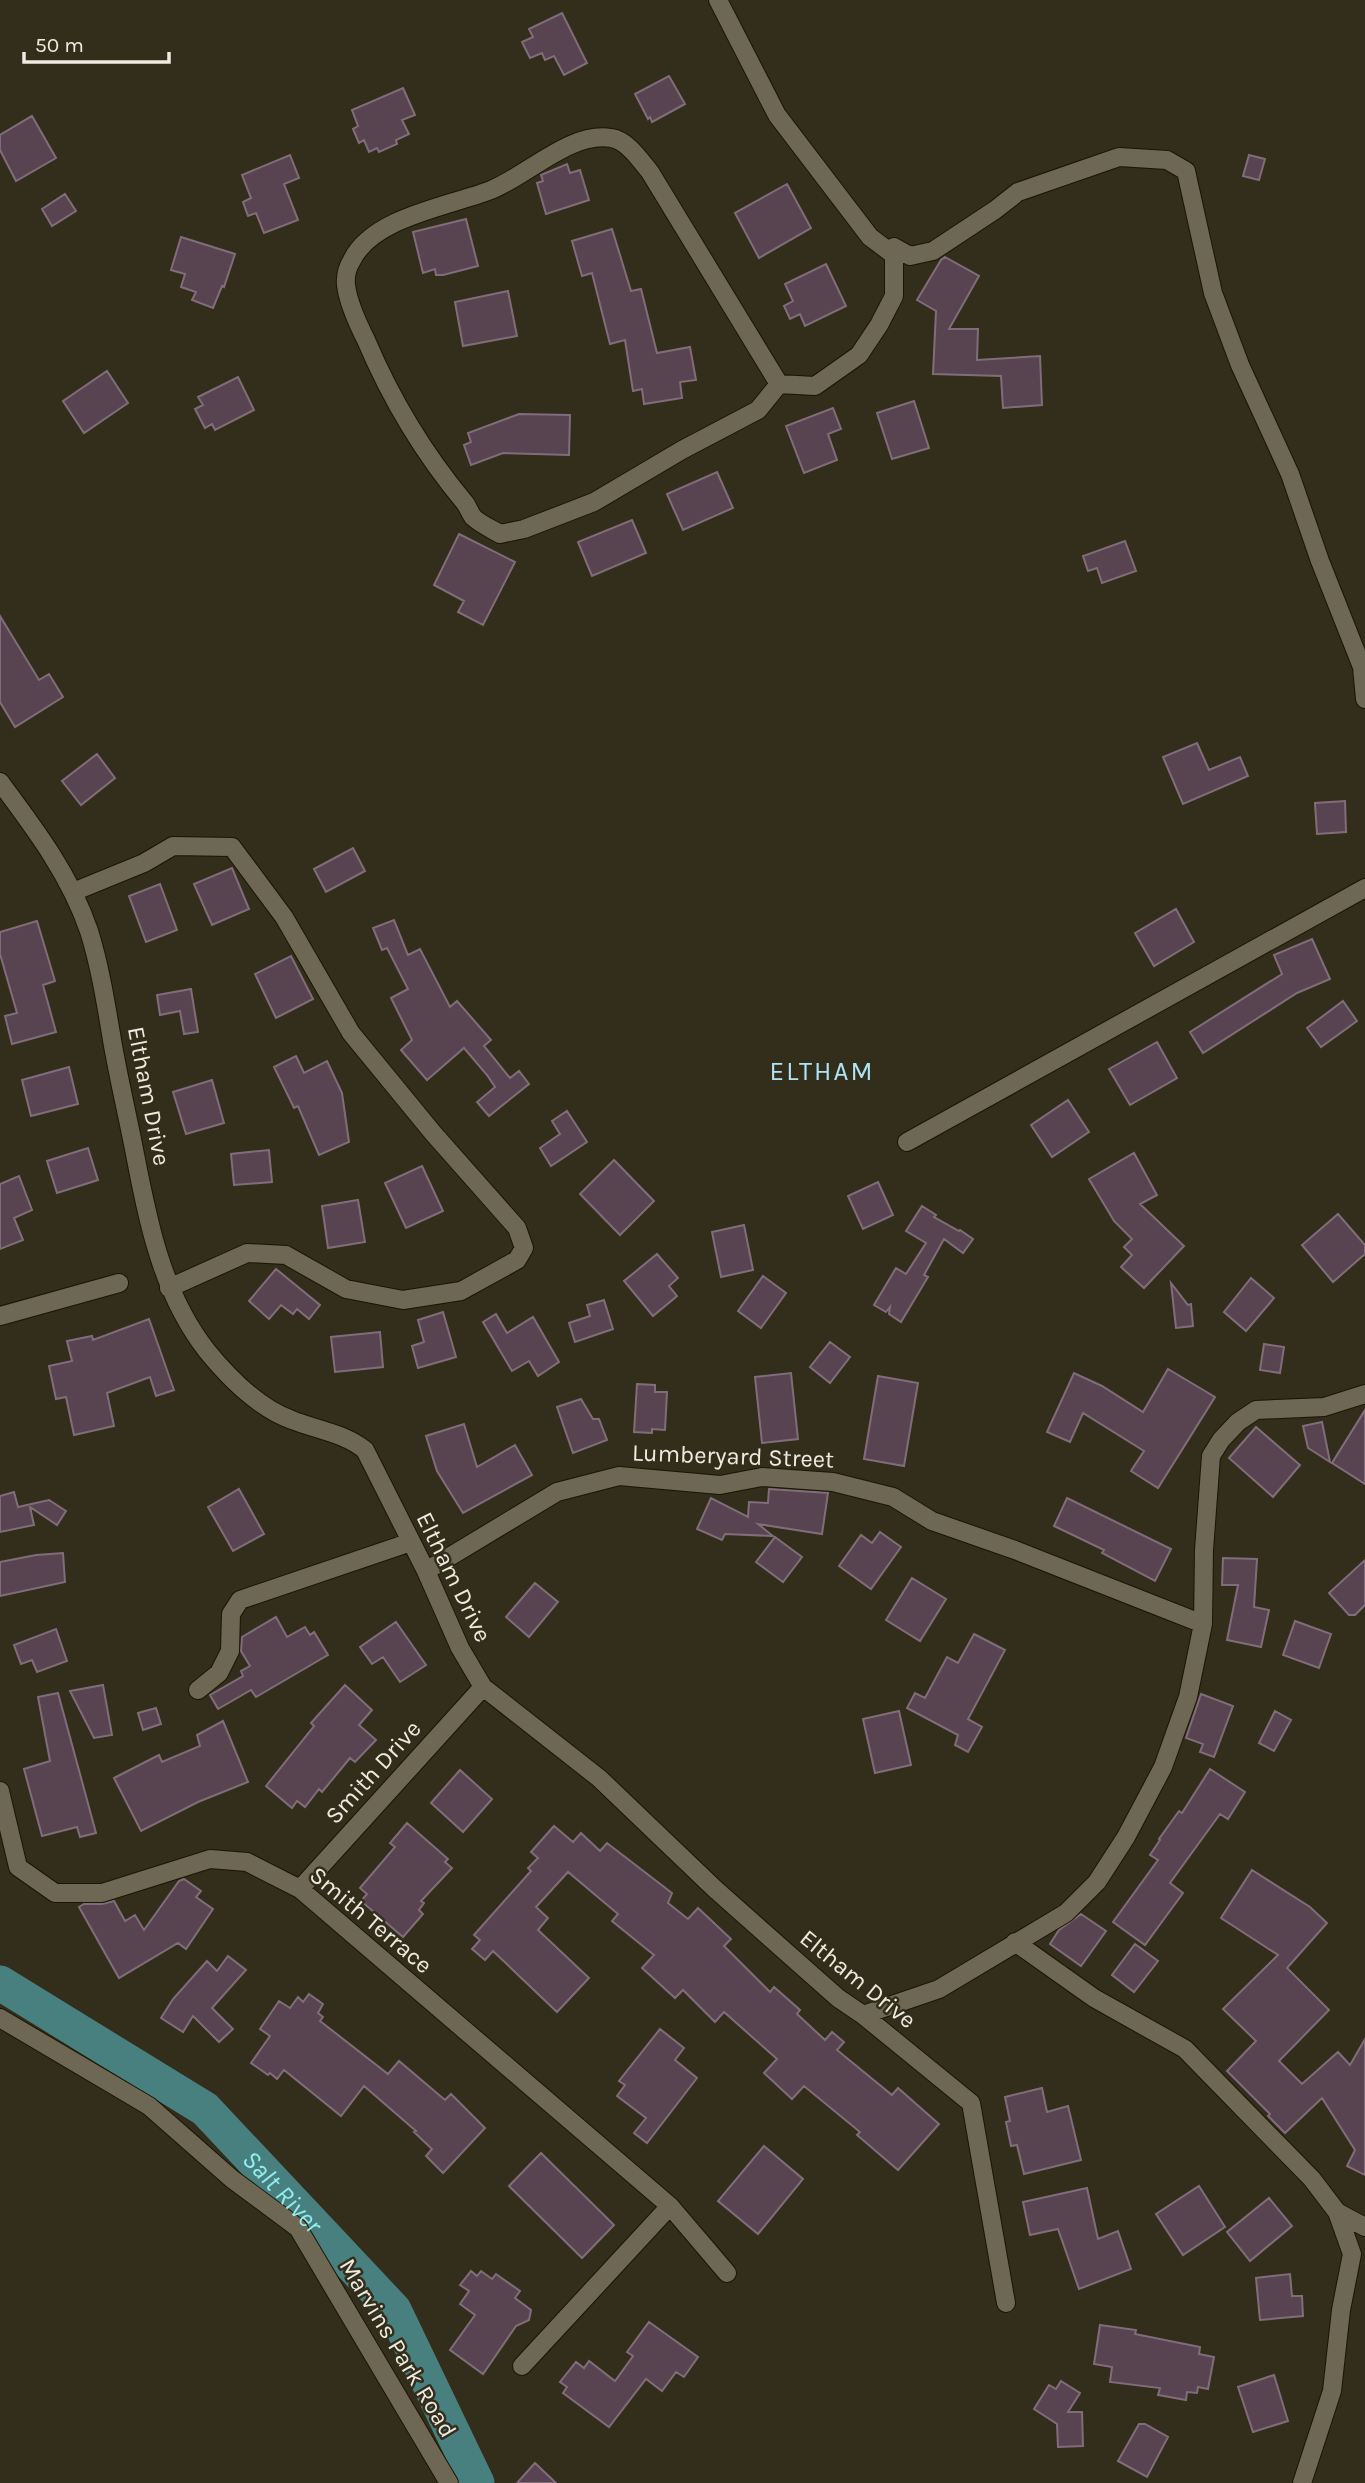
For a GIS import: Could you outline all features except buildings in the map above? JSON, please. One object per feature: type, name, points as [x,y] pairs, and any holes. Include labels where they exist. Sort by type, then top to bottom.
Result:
[{"type":"street","points":[[718,0],[777,115],[870,237],[890,252],[894,247]]},
{"type":"street","points":[[586,138],[613,138],[626,145],[650,172],[779,384],[758,410],[681,450],[594,502],[524,529],[500,534],[473,517],[413,433],[382,378],[360,327],[346,286],[346,271],[365,241],[399,222],[451,201],[490,190],[526,173],[569,145],[586,138]]},
{"type":"street","points":[[894,247],[910,256],[933,251],[1018,192],[1119,157],[1167,160],[1186,172],[1213,293],[1240,365],[1290,474],[1320,561],[1362,667],[1365,699]]},
{"type":"street","points":[[779,384],[815,386],[859,355],[894,296],[894,247]]},
{"type":"street","name":"Eltham Drive","points":[[0,782],[44,843],[73,892],[92,945],[107,1006],[145,1205],[169,1288],[182,1315],[207,1350],[250,1396],[289,1419],[352,1440],[365,1450],[426,1571],[460,1648],[483,1686],[599,1778],[715,1889],[838,1998],[863,2015],[971,2103],[1006,2303]]},
{"type":"street","points":[[73,892],[144,863],[173,846],[232,847],[284,918],[351,1033],[433,1133],[517,1228],[524,1248],[517,1260],[461,1291],[403,1300],[346,1289],[286,1255],[273,1254],[247,1253],[169,1288]]},
{"type":"street","points":[[907,1142],[1365,888]]},
{"type":"street","points":[[0,1316],[119,1283]]},
{"type":"street","points":[[863,2015],[939,1989],[1066,1913],[1097,1882],[1126,1837],[1163,1767],[1188,1697],[1203,1624],[1211,1456],[1221,1440],[1238,1422],[1256,1410],[1324,1407],[1365,1394]]},
{"type":"street","name":"Lumberyard Street","points":[[426,1571],[557,1492],[619,1476],[720,1485],[762,1477],[834,1482],[892,1497],[932,1521],[1203,1624]]},
{"type":"street","points":[[198,1690],[219,1673],[230,1651],[231,1614],[240,1600],[411,1542]]},
{"type":"street","name":"Smith Drive","points":[[300,1889],[483,1686]]},
{"type":"street","name":"Smith Terrace","points":[[0,1791],[18,1867],[55,1893],[102,1893],[210,1859],[247,1862],[300,1889],[670,2206],[727,2273]]},
{"type":"street","points":[[1015,1942],[1094,1998],[1185,2049],[1312,2179],[1338,2212],[1352,2246],[1352,2254],[1340,2310],[1332,2391],[1302,2483]]},
{"type":"street","name":"Marvins Park Road","points":[[0,2018],[149,2106],[232,2179],[298,2228],[449,2483]]},
{"type":"street","points":[[522,2366],[670,2206]]},
{"type":"street","points":[[1338,2212],[1365,2227]]},
{"type":"waterway","name":"Salt River","points":[[0,1983],[205,2109],[394,2310],[477,2483]]},
{"type":"district","name":"ELTHAM","points":[[822,1071]]}]
